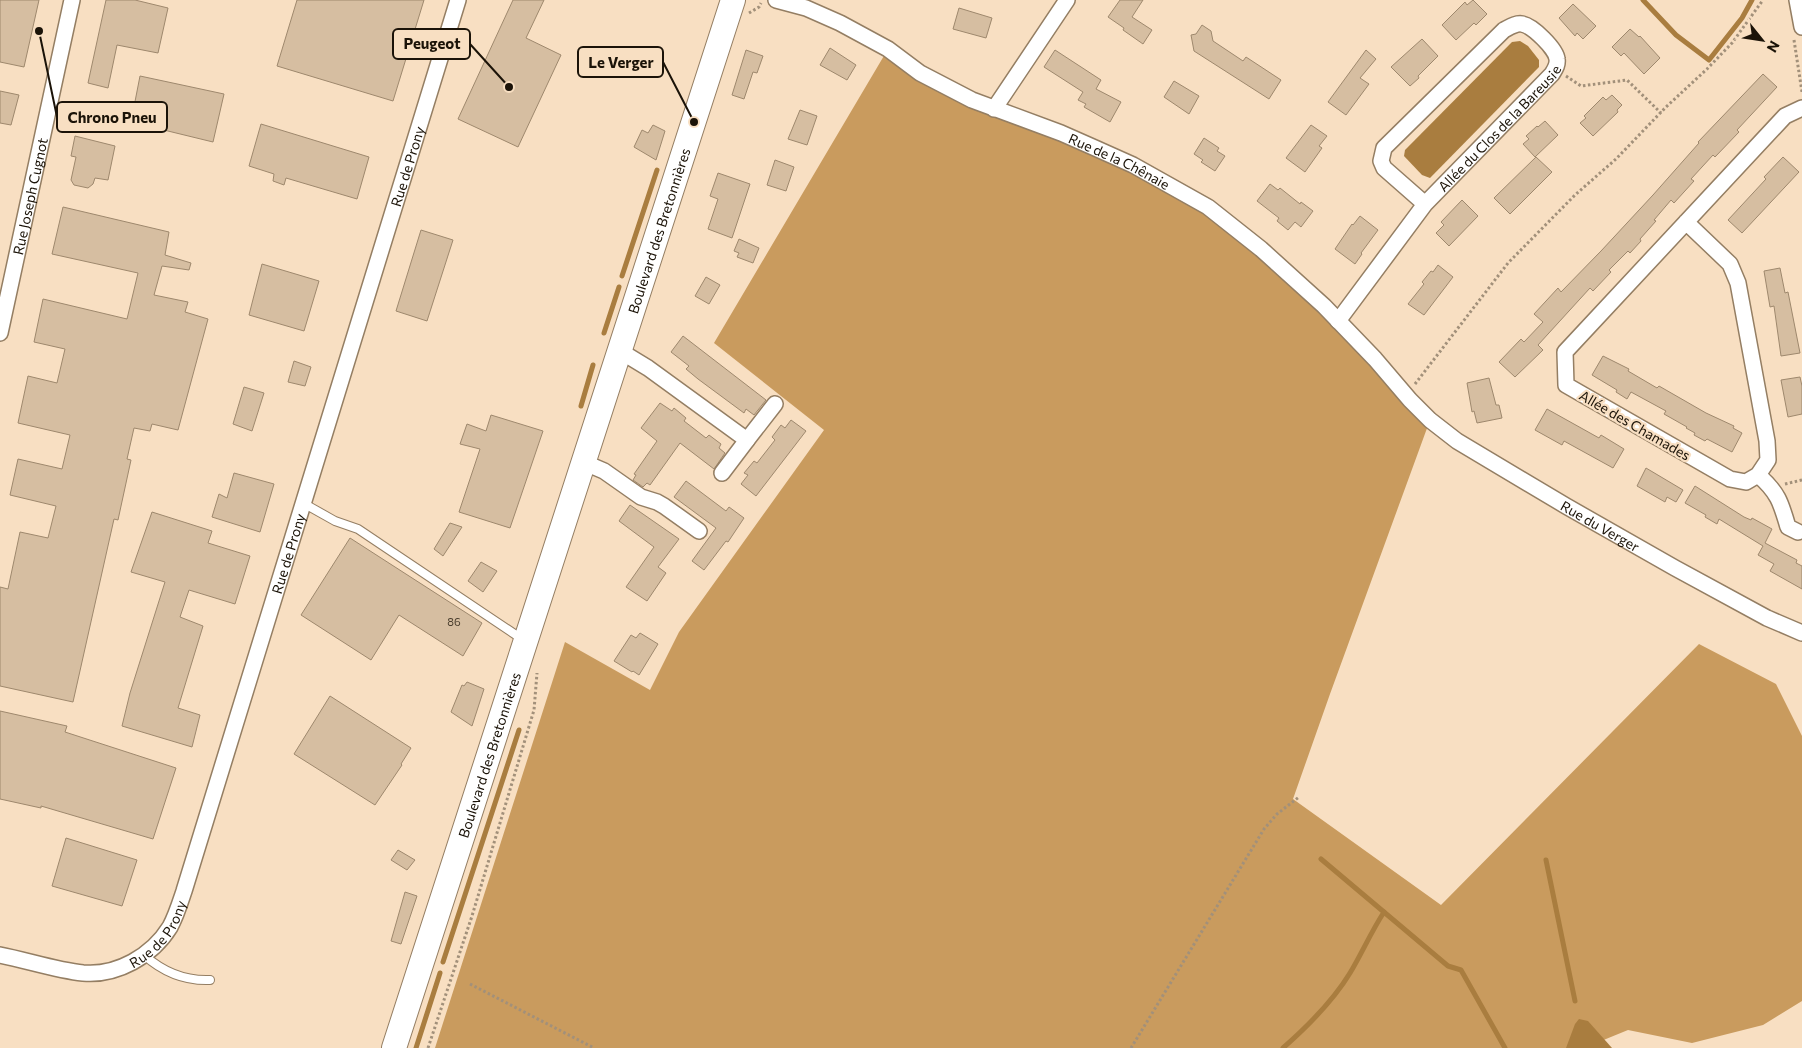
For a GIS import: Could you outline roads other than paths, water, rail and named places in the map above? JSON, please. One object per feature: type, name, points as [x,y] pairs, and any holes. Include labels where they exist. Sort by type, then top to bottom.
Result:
[{"type":"main road","name":"Boulevard des Bretonnières","points":[[394,1048],[733,0]]},
{"type":"street","name":"Rue Joseph Cugnot","points":[[0,333],[72,0]]},
{"type":"street","name":"Rue de Prony","points":[[0,954],[83,973],[107,971],[120,968],[144,956],[163,937],[170,926],[184,891],[458,0]]},
{"type":"street","name":"Rue de la Chênaie","points":[[776,0],[806,8],[840,22],[888,49],[920,73],[972,100],[1061,133],[1133,165],[1208,207],[1261,250],[1338,321],[1375,359],[1408,398]]},
{"type":"street","points":[[994,109],[1067,0]]},
{"type":"street","points":[[1797,0],[1798,32]]},
{"type":"street","name":"Allée du Clos de la Bareusie","points":[[1338,321],[1425,204],[1556,68],[1557,57],[1555,52],[1536,32],[1524,24],[1512,25],[1504,30],[1390,141],[1382,155],[1381,161],[1384,168],[1425,204]]},
{"type":"street","name":"Allée des Chamades","points":[[1758,475],[1746,482],[1730,479],[1566,385],[1565,352],[1785,116],[1802,108]]},
{"type":"street","points":[[1686,222],[1730,264],[1738,283],[1768,441],[1768,460],[1758,475],[1772,487],[1782,506],[1788,527],[1798,532]]},
{"type":"street","points":[[620,350],[648,368],[747,440]]},
{"type":"street","name":"Rue du Verger","points":[[1408,398],[1430,420],[1457,441],[1566,506],[1767,618],[1802,634]]},
{"type":"street","points":[[722,473],[775,404]]},
{"type":"street","points":[[583,462],[604,471],[641,497],[664,506],[699,531]]},
{"type":"lane","points":[[303,503],[335,521],[358,529],[526,642]]},
{"type":"lane","points":[[144,956],[158,967],[183,978],[210,980]]},
{"type":"waterway","points":[[1643,0],[1676,35],[1709,60],[1742,18],[1752,0]]},
{"type":"waterway","points":[[622,276],[657,170]]},
{"type":"waterway","points":[[604,333],[619,287]]},
{"type":"waterway","points":[[581,406],[593,365]]},
{"type":"waterway","points":[[443,962],[519,730]]},
{"type":"waterway","points":[[1321,859],[1448,966],[1461,970],[1505,1048]]},
{"type":"waterway","points":[[1546,860],[1575,1001]]},
{"type":"waterway","points":[[1283,1048],[1311,1022],[1336,993],[1350,973],[1384,912]]},
{"type":"waterway","points":[[416,1048],[440,973]]},
{"type":"place","name":"Chrono Pneu","points":[[39,31]]},
{"type":"place","name":"Peugeot","points":[[509,87]]},
{"type":"place","name":"Le Verger","points":[[694,122]]}]
